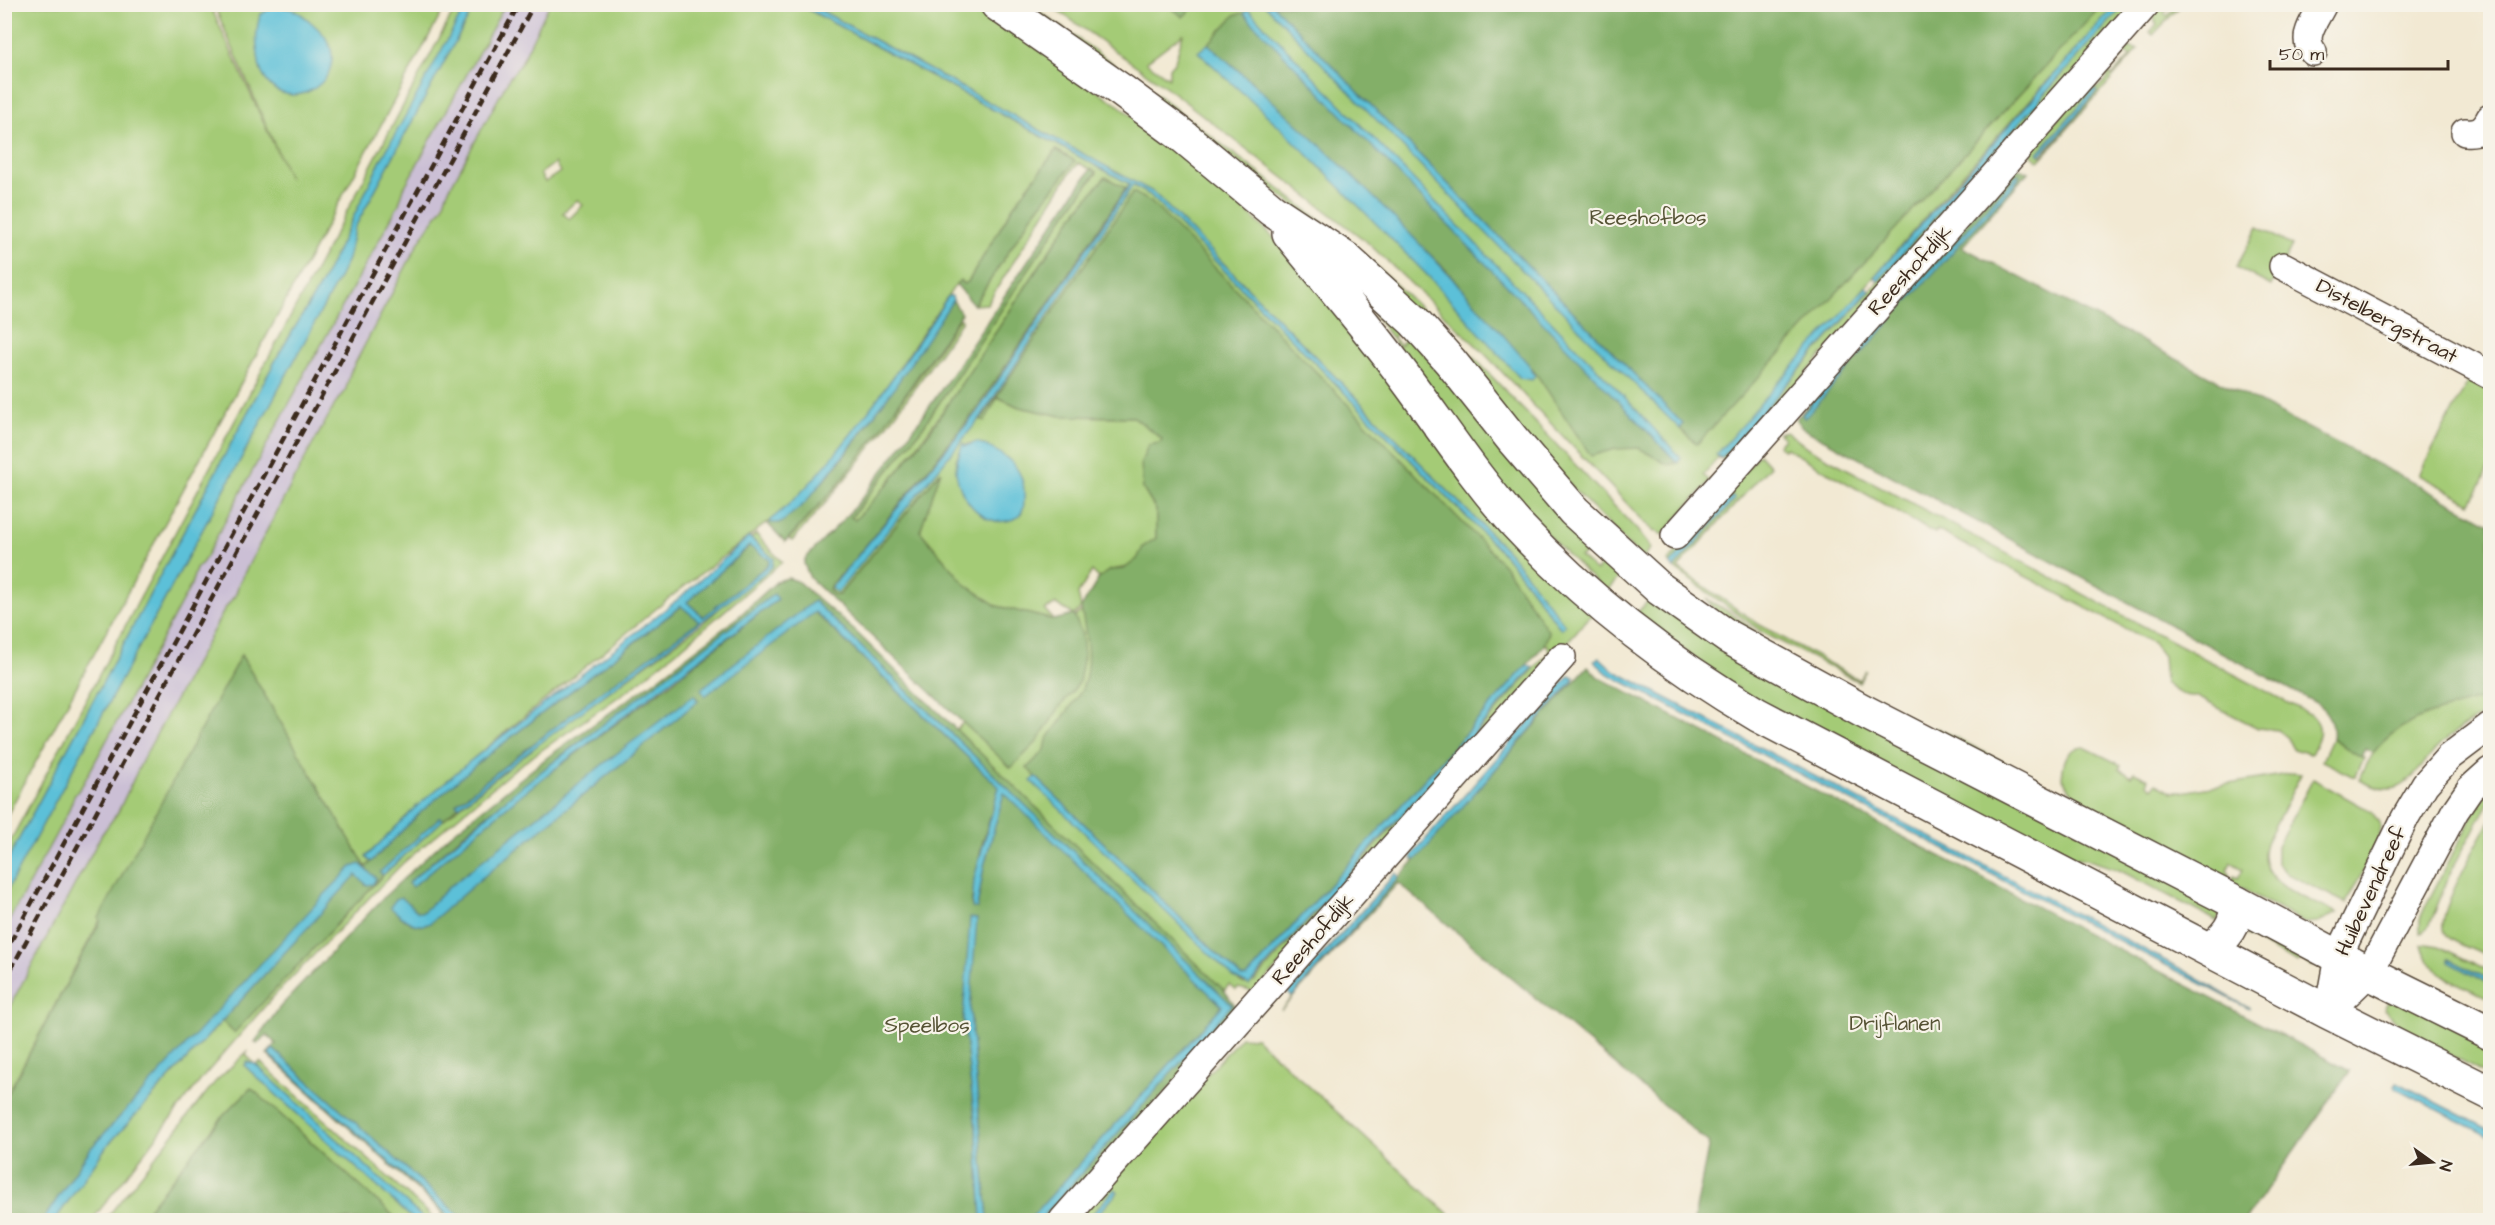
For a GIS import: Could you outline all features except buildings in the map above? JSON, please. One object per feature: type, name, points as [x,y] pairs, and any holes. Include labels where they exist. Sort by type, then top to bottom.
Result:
[{"type":"main road","points":[[997,4],[1131,97],[1184,137],[1272,210],[1346,259],[1414,321],[1574,511],[1660,589],[1728,637],[1861,710],[2238,903],[2369,973],[2490,1033]]},
{"type":"main road","points":[[1272,210],[1384,350],[1463,461],[1517,524],[1607,610],[1669,659],[1758,715],[2328,1012],[2490,1093]]},
{"type":"main road","points":[[2210,950],[2230,932],[2237,914],[2238,903]]},
{"type":"street","name":"Reeshofdijk","points":[[1675,536],[2146,4]]},
{"type":"street","points":[[2313,52],[2307,46],[2307,37],[2323,4]]},
{"type":"street","points":[[2465,132],[2476,133],[2486,126],[2490,118]]},
{"type":"street","name":"Distelbergstraat","points":[[2283,266],[2490,375]]},
{"type":"street","name":"Reeshofdijk","points":[[1063,1221],[1562,657]]},
{"type":"street","name":"Huibevendreef","points":[[2328,1012],[2338,957],[2405,818],[2425,783],[2449,757],[2490,726]]},
{"type":"street","name":"Huibevendreef","points":[[2328,1012],[2369,973],[2455,811],[2470,789],[2490,771]]},
{"type":"shaded area","points":[[505,5],[549,5],[520,65],[510,77],[440,210],[419,242],[350,373],[346,389],[308,453],[239,583],[236,594],[118,812],[102,834],[5,1017],[5,928],[68,812],[74,796],[83,784],[191,586],[196,569],[203,562],[303,378],[305,370],[314,358],[399,204],[404,188]]},
{"type":"green space","points":[[1171,4],[1195,5],[1183,17],[1169,6]]},
{"type":"green space","points":[[5,5],[210,5],[289,178],[214,5],[446,5],[5,819]]},
{"type":"green space","points":[[457,5],[467,5],[380,162],[320,286],[280,352],[5,865],[5,851]]},
{"type":"green space","points":[[475,5],[505,5],[404,188],[399,204],[314,358],[305,370],[303,378],[203,562],[196,569],[191,585],[83,784],[74,796],[68,812],[5,928],[5,894],[340,276],[348,259],[354,229]]},
{"type":"green space","name":"Speelbos","points":[[549,5],[800,5],[1150,195],[1509,560],[1561,629],[1511,555],[1153,192],[811,5],[975,5],[1121,107],[1229,195],[1285,248],[1593,613],[1255,992],[1238,988],[1236,990],[1229,985],[1015,1220],[436,1220],[1128,567],[1111,570],[1099,578],[1092,571],[1078,594],[1081,608],[1074,615],[1056,604],[1045,610],[1054,620],[997,606],[965,584],[920,531],[940,472],[839,595],[834,595],[829,589],[975,411],[1125,189],[1106,177],[1082,204],[945,408],[887,485],[855,521],[851,518],[923,427],[1067,212],[1097,173],[1079,163],[1069,174],[987,304],[974,305],[1031,217],[1075,161],[1056,150],[1013,207],[968,282],[964,285],[956,284],[872,408],[795,501],[668,599],[416,807],[366,857],[371,862],[366,868],[241,655],[5,1099],[5,1017],[11,1004],[102,834],[118,812],[143,759],[226,607],[236,594],[239,583],[308,453],[346,389],[350,373],[419,242],[443,206],[447,193],[510,77],[520,65]],"holes":[[[555,163],[560,172],[545,182],[540,174]],[[577,200],[583,205],[569,219],[563,213]],[[1097,246],[1549,632],[1544,645],[1548,645],[1549,652],[1254,982],[1244,984],[1239,981],[1143,547],[1156,538],[1156,510],[1143,489],[1162,439],[1134,417],[1061,416],[1019,407],[997,397],[982,419]],[[971,443],[1014,519],[997,521],[981,515],[956,460],[962,447]]]},
{"type":"green space","points":[[1021,5],[1030,5],[1163,99],[1360,251],[1482,366],[1637,530],[1651,548],[1642,559],[1311,219],[1163,105]]},
{"type":"green space","name":"Reeshofbos","points":[[1050,5],[2116,5],[1947,192],[1720,456],[1727,452],[2124,5],[2135,5],[1729,460],[1718,458],[1703,475],[1710,481],[1663,535],[1654,532],[1482,351],[1367,242],[1166,87]],"holes":[[[1183,34],[1175,61],[1169,68],[1169,78],[1146,62]]]},
{"type":"green space","name":"Reeshofbos","points":[[1273,5],[2102,5],[1697,444],[1680,429],[1683,424]]},
{"type":"green space","points":[[2159,5],[2171,5],[2164,13],[2167,16],[2177,5],[2181,5],[2153,35],[2150,32],[2157,24],[2150,14]]},
{"type":"green space","points":[[1244,13],[1678,463],[1668,465],[1639,448],[1615,449],[1591,456],[1537,375],[1447,271],[1252,82],[1208,44],[1236,14]]},
{"type":"green space","points":[[2121,47],[2138,49],[2039,161],[2031,155],[2030,150],[2089,84],[2097,88],[2108,78],[2103,68]],"holes":[[[2125,53],[2131,56],[2112,76],[2110,75],[2109,72]],[[2094,89],[2097,92],[2042,156],[2038,153]]]},
{"type":"green space","points":[[1056,150],[1075,161],[1031,217],[974,305],[956,284],[960,280],[964,284],[968,282],[1013,207]]},
{"type":"green space","points":[[2015,167],[2028,172],[1962,247],[2490,523],[2490,697],[2442,710],[2411,722],[2397,730],[2373,753],[2365,749],[2361,757],[2332,739],[2330,719],[2316,703],[1802,428],[1796,419]],"holes":[[[2018,174],[2017,181],[1898,311],[1896,308]]]},
{"type":"green space","points":[[1091,169],[1097,172],[1067,212],[923,427],[851,517],[855,520],[889,483],[930,431],[1073,216],[1105,177],[1126,188],[975,411],[829,589],[834,595],[839,595],[941,471],[920,531],[965,584],[997,606],[1054,620],[1074,615],[1082,635],[1084,655],[1079,683],[1037,742],[1011,768],[810,578],[804,564],[805,559],[841,522],[892,459]]},
{"type":"green space","points":[[1133,192],[1151,202],[1504,565],[1549,632],[1544,645],[1527,665],[1247,977],[1241,977],[1027,768],[1045,750],[1047,740],[1083,686],[1088,657],[1081,608],[1099,578],[1111,570],[1124,569],[1137,559],[1143,547],[1156,538],[1156,510],[1143,489],[1141,463],[1148,445],[1160,443],[1162,439],[1134,417],[1061,416],[1019,407],[998,397],[985,421],[981,420]]},
{"type":"green space","points":[[2258,227],[2292,246],[2271,286],[2236,267]]},
{"type":"green space","points":[[1339,264],[1363,285],[1402,328],[1393,337],[1400,345],[1409,336],[1622,574],[1606,592],[1496,485]],"holes":[[[1587,553],[1600,566],[1596,571],[1580,557]]]},
{"type":"green space","points":[[953,300],[961,314],[881,429],[835,488],[785,542],[767,523],[788,514],[813,492],[839,462],[893,389]]},
{"type":"green space","points":[[959,318],[962,320],[881,434],[815,515],[792,541],[789,539],[879,431]]},
{"type":"green space","points":[[2469,380],[2490,392],[2490,466],[2471,503],[2419,475]]},
{"type":"green space","points":[[1786,431],[1808,448],[2311,715],[2318,724],[2319,734],[2311,754],[2293,749],[2286,736],[2278,730],[2258,728],[2195,696],[2186,696],[2176,691],[2165,683],[2163,656],[2153,643],[1937,530],[1935,533],[1927,529],[1786,448],[1784,450],[1778,445],[1784,438],[1778,433]]},
{"type":"green space","points":[[1759,454],[1770,466],[1678,568],[1760,625],[1859,680],[1866,670],[1859,682],[1762,632],[1674,568],[1735,499],[1731,496],[1670,565],[1668,562]]},
{"type":"green space","points":[[756,534],[782,562],[631,688],[516,768],[402,864],[273,997],[204,1076],[92,1220],[55,1220],[106,1147],[222,1021],[234,1032],[383,875],[443,820],[548,736],[702,624],[774,559],[751,538]]},
{"type":"green space","points":[[750,546],[770,560],[769,564],[704,617],[687,602]]},
{"type":"green space","name":"Speelbos","points":[[788,578],[797,581],[855,631],[1224,990],[1239,1011],[1051,1220],[1040,1220],[1231,1005],[814,601],[706,695],[814,612],[999,787],[981,848],[971,904],[977,908],[984,866],[1004,792],[1222,1006],[1029,1220],[988,1220],[970,1010],[976,918],[967,969],[963,1018],[977,1138],[982,1220],[464,1220],[274,1050],[271,1055],[454,1220],[451,1220],[267,1054],[276,1044],[267,1035],[257,1044],[255,1042],[280,1007],[387,894],[449,836],[549,756],[736,619],[777,581]],"holes":[[[778,599],[671,683],[522,794],[412,887],[408,883],[468,830],[572,747]],[[695,695],[698,701],[430,923],[414,924],[404,919],[391,907],[396,899],[401,897],[418,912],[423,912],[448,888],[607,761]]]},
{"type":"green space","points":[[1651,598],[2222,909],[2217,921],[2119,870],[2086,859],[2060,856],[1762,706],[1635,615]]},
{"type":"green space","points":[[1706,599],[1729,612],[1761,636],[1721,618]]},
{"type":"green space","points":[[682,606],[700,621],[595,696],[457,803],[459,806],[443,820],[441,818],[381,873],[383,875],[234,1033],[222,1021],[356,874],[367,885],[376,880],[363,865],[352,867],[91,1148],[43,1220],[5,1220],[5,1099],[100,922],[99,918],[241,655],[366,867],[421,812],[479,762]]},
{"type":"green space","name":"Drijflanen","points":[[1588,666],[1598,677],[2350,1071],[2245,1220],[1694,1220],[1709,1143],[1398,883],[1281,1010]]},
{"type":"green space","points":[[2490,697],[2490,712],[2464,726],[2440,745],[2407,782],[2388,789],[2375,787],[2359,780],[2383,740],[2405,723],[2433,712]]},
{"type":"green space","points":[[1937,728],[2021,771],[2024,779],[1931,730]]},
{"type":"green space","points":[[2332,739],[2364,758],[2355,777],[2322,761]]},
{"type":"green space","points":[[2084,747],[2121,765],[2119,769],[2131,776],[2134,772],[2149,779],[2147,784],[2153,788],[2156,783],[2173,792],[2294,773],[2301,774],[2266,843],[2264,857],[2267,869],[2286,888],[2337,913],[2318,922],[2304,923],[2230,882],[2234,876],[2238,878],[2243,869],[2231,862],[2227,871],[2230,874],[2227,880],[2082,802],[2062,778],[2063,767],[2069,753]]},
{"type":"green space","points":[[2313,779],[2372,812],[2381,826],[2379,842],[2346,903],[2287,874],[2277,863],[2277,846]]},
{"type":"green space","points":[[2490,789],[2490,800],[2450,873],[2429,927],[2420,933],[2420,919],[2426,905],[2477,808]]},
{"type":"green space","points":[[2490,821],[2490,957],[2453,941],[2445,934],[2443,926],[2451,896]]},
{"type":"green space","points":[[2252,925],[2316,961],[2313,966],[2300,960],[2298,963],[2247,936]]},
{"type":"green space","points":[[2422,945],[2438,946],[2490,971],[2490,980],[2449,959],[2450,962],[2490,984],[2490,999],[2441,973],[2426,956]]},
{"type":"green space","points":[[2391,996],[2490,1043],[2490,1076],[2395,1025],[2397,1022],[2384,1009]]},
{"type":"green space","points":[[1241,1037],[1256,1038],[1455,1220],[1090,1220],[1115,1189],[1087,1220],[1076,1220]]},
{"type":"green space","points":[[248,1051],[246,1055],[256,1065],[260,1062],[436,1220],[425,1220],[252,1063],[245,1065],[414,1220],[398,1220],[251,1088],[224,1115],[139,1220],[105,1220],[215,1082]]},
{"type":"green space","points":[[251,1088],[398,1220],[139,1220],[224,1115]]},
{"type":"water","points":[[467,4],[475,5],[354,229],[348,259],[340,276],[5,894],[5,865],[280,352],[320,286],[380,162]]},
{"type":"water","points":[[800,5],[811,5],[1153,192],[1511,555],[1565,625],[1561,629],[1509,560],[1150,195],[1133,185],[981,417],[837,593],[831,588],[977,412],[1130,184]]},
{"type":"water","points":[[1265,5],[1273,5],[1683,424],[1680,429],[1587,337]]},
{"type":"water","points":[[2116,5],[2124,5],[1878,281],[1874,277]]},
{"type":"water","points":[[274,6],[294,10],[303,16],[324,35],[331,51],[331,65],[325,78],[315,88],[302,94],[288,94],[275,89],[260,69],[256,39],[260,15]]},
{"type":"water","points":[[1248,9],[1619,391],[1681,458],[1678,463],[1251,21],[1244,13]]},
{"type":"water","points":[[1208,44],[1334,158],[1415,239],[1529,365],[1535,376],[1532,380],[1520,378],[1430,278],[1284,131],[1198,52]]},
{"type":"water","points":[[2094,89],[2097,92],[2040,155],[2038,153]]},
{"type":"water","points":[[2017,175],[2020,175],[2017,181],[1899,311],[1896,308]]},
{"type":"water","points":[[1866,287],[1870,290],[1727,452],[1721,458],[1716,455],[1776,385]]},
{"type":"water","points":[[948,296],[952,296],[953,300],[895,387],[848,450],[805,503],[781,523],[770,523],[770,520],[813,480],[851,434],[901,366]]},
{"type":"water","points":[[1890,314],[1893,318],[1805,418],[1802,415]]},
{"type":"water","points":[[977,442],[1005,456],[1018,470],[1024,488],[1024,506],[1017,518],[1003,521],[984,516],[975,510],[963,493],[956,473],[958,457],[963,443],[965,446]]},
{"type":"water","points":[[1732,496],[1735,499],[1674,568],[1670,565]]},
{"type":"water","points":[[749,537],[774,559],[772,567],[459,806],[456,804],[595,696],[699,621],[681,606],[479,762],[421,812],[371,862],[366,857],[416,807],[469,762],[677,600]],"holes":[[[749,546],[770,560],[769,564],[703,617],[687,602]]]},
{"type":"water","points":[[774,594],[778,599],[522,794],[412,887],[408,883],[518,789]]},
{"type":"water","points":[[814,601],[1232,1005],[1040,1220],[1029,1220],[1222,1006],[1004,793],[984,866],[977,908],[972,908],[974,879],[999,787],[815,612],[705,696],[701,689]]},
{"type":"water","points":[[1599,657],[1613,670],[2185,971],[2250,1009],[1608,674],[1594,661]]},
{"type":"water","points":[[1527,665],[1533,668],[1249,985],[1233,977],[1031,781],[1036,777],[1241,977],[1247,977]]},
{"type":"water","points":[[1569,676],[1574,677],[1572,682],[1416,860],[1411,859],[1412,855]]},
{"type":"water","points":[[694,695],[698,701],[430,923],[414,924],[390,907],[396,899],[401,897],[418,912],[423,912],[448,888]]},
{"type":"water","points":[[440,817],[443,820],[383,875],[380,872]]},
{"type":"water","points":[[360,864],[376,878],[373,884],[367,885],[356,875],[106,1147],[55,1220],[43,1220],[91,1148],[325,894],[352,867]]},
{"type":"water","points":[[1396,873],[1399,877],[1292,997],[1288,993]]},
{"type":"water","points":[[970,918],[977,919],[970,1010],[988,1220],[982,1220],[977,1138],[963,1018]]},
{"type":"water","points":[[2449,959],[2490,980],[2490,984],[2449,962]]},
{"type":"water","points":[[273,1049],[464,1220],[454,1220],[270,1055]]},
{"type":"water","points":[[247,1062],[255,1064],[425,1220],[414,1220],[249,1070],[245,1065]]},
{"type":"water","points":[[2397,1082],[2490,1130],[2490,1137],[2396,1088]]},
{"type":"water","points":[[1115,1189],[1118,1192],[1093,1220],[1087,1220]]},
{"type":"railway","points":[[4,954],[519,4]]},
{"type":"railway","points":[[4,982],[534,4]]}]
